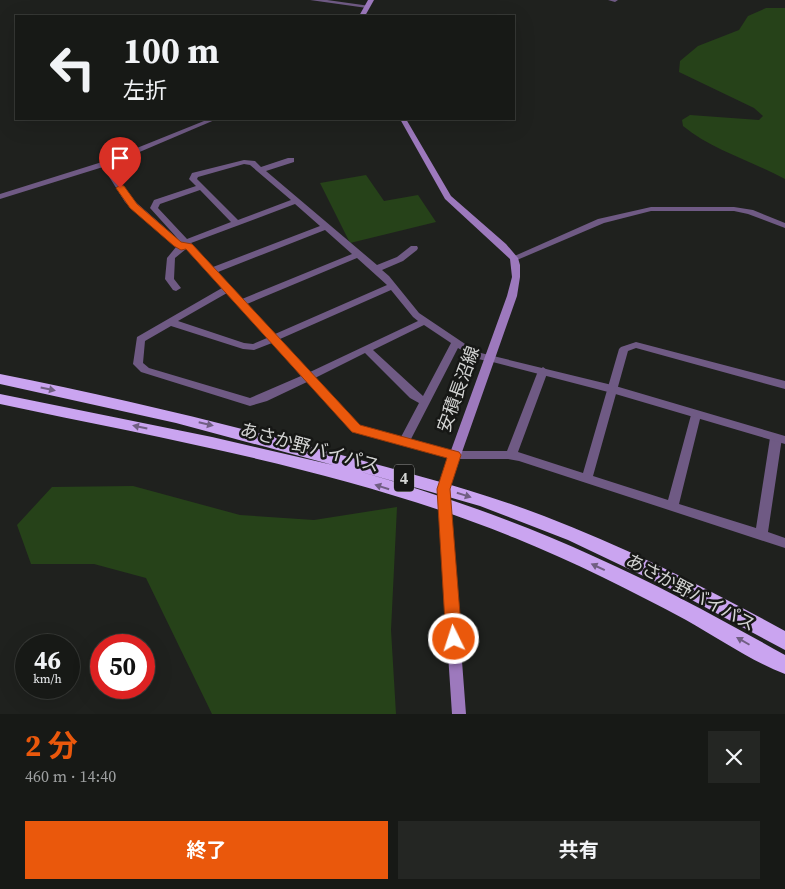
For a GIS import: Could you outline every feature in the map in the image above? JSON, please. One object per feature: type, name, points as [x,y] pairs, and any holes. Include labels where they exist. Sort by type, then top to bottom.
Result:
[{"type":"highway","name":"あさか野バイパス","points":[[0,379],[212,426],[502,507],[670,580],[785,641]]},
{"type":"highway","name":"あさか野バイパス","points":[[0,399],[284,459],[340,473],[520,532],[663,597],[785,665]]},
{"type":"highway","points":[[0,407],[23,409],[38,407]]},
{"type":"main road","points":[[362,15],[371,0]]},
{"type":"main road","points":[[405,120],[448,197],[514,258]]},
{"type":"main road","name":"安積長沼線","points":[[459,714],[443,489],[515,283],[516,264],[514,258]]},
{"type":"street","points":[[313,0],[367,6]]},
{"type":"street","points":[[610,0],[615,0]]},
{"type":"street","points":[[0,197],[105,164],[211,120]]},
{"type":"street","points":[[260,170],[290,160]]},
{"type":"street","points":[[237,223],[192,179],[195,175],[244,162],[252,163],[377,270],[416,315],[474,354],[612,389],[780,439],[761,535]]},
{"type":"street","points":[[105,164],[128,200],[185,245],[212,271],[356,429],[454,455],[511,456],[587,478],[785,543]]},
{"type":"street","points":[[185,245],[154,208],[158,202],[201,187]]},
{"type":"street","points":[[176,288],[169,279],[170,261],[185,245],[296,201]]},
{"type":"street","points":[[514,258],[601,221],[650,209],[734,209],[750,212],[785,226]]},
{"type":"street","points":[[212,271],[327,226]]},
{"type":"street","points":[[377,270],[400,259],[414,248]]},
{"type":"street","points":[[241,303],[359,254]]},
{"type":"street","points":[[377,270],[412,259]]},
{"type":"street","points":[[170,322],[247,347],[258,346],[392,286]]},
{"type":"street","points":[[228,289],[140,338],[138,364],[145,370],[250,402],[263,398],[426,321]]},
{"type":"street","points":[[404,442],[456,342]]},
{"type":"street","points":[[587,478],[624,348],[636,344],[785,385]]},
{"type":"street","points":[[367,349],[414,395],[424,402]]},
{"type":"street","points":[[511,456],[542,371]]},
{"type":"street","points":[[672,506],[696,414]]},
{"type":"green space","points":[[766,8],[785,8],[785,179],[719,149],[683,126],[682,120],[690,115],[759,120],[763,116],[754,108],[679,72],[680,61],[698,46],[739,30],[748,16]]},
{"type":"green space","points":[[366,175],[384,201],[418,195],[436,222],[350,243],[320,183]]},
{"type":"green space","points":[[133,486],[240,515],[314,520],[397,507],[391,630],[396,714],[212,714],[146,578],[94,564],[31,564],[17,525],[52,487]]},
{"type":"route","points":[[120,188],[133,206],[181,247],[188,246],[356,429],[454,455],[443,489],[454,639]]}]
